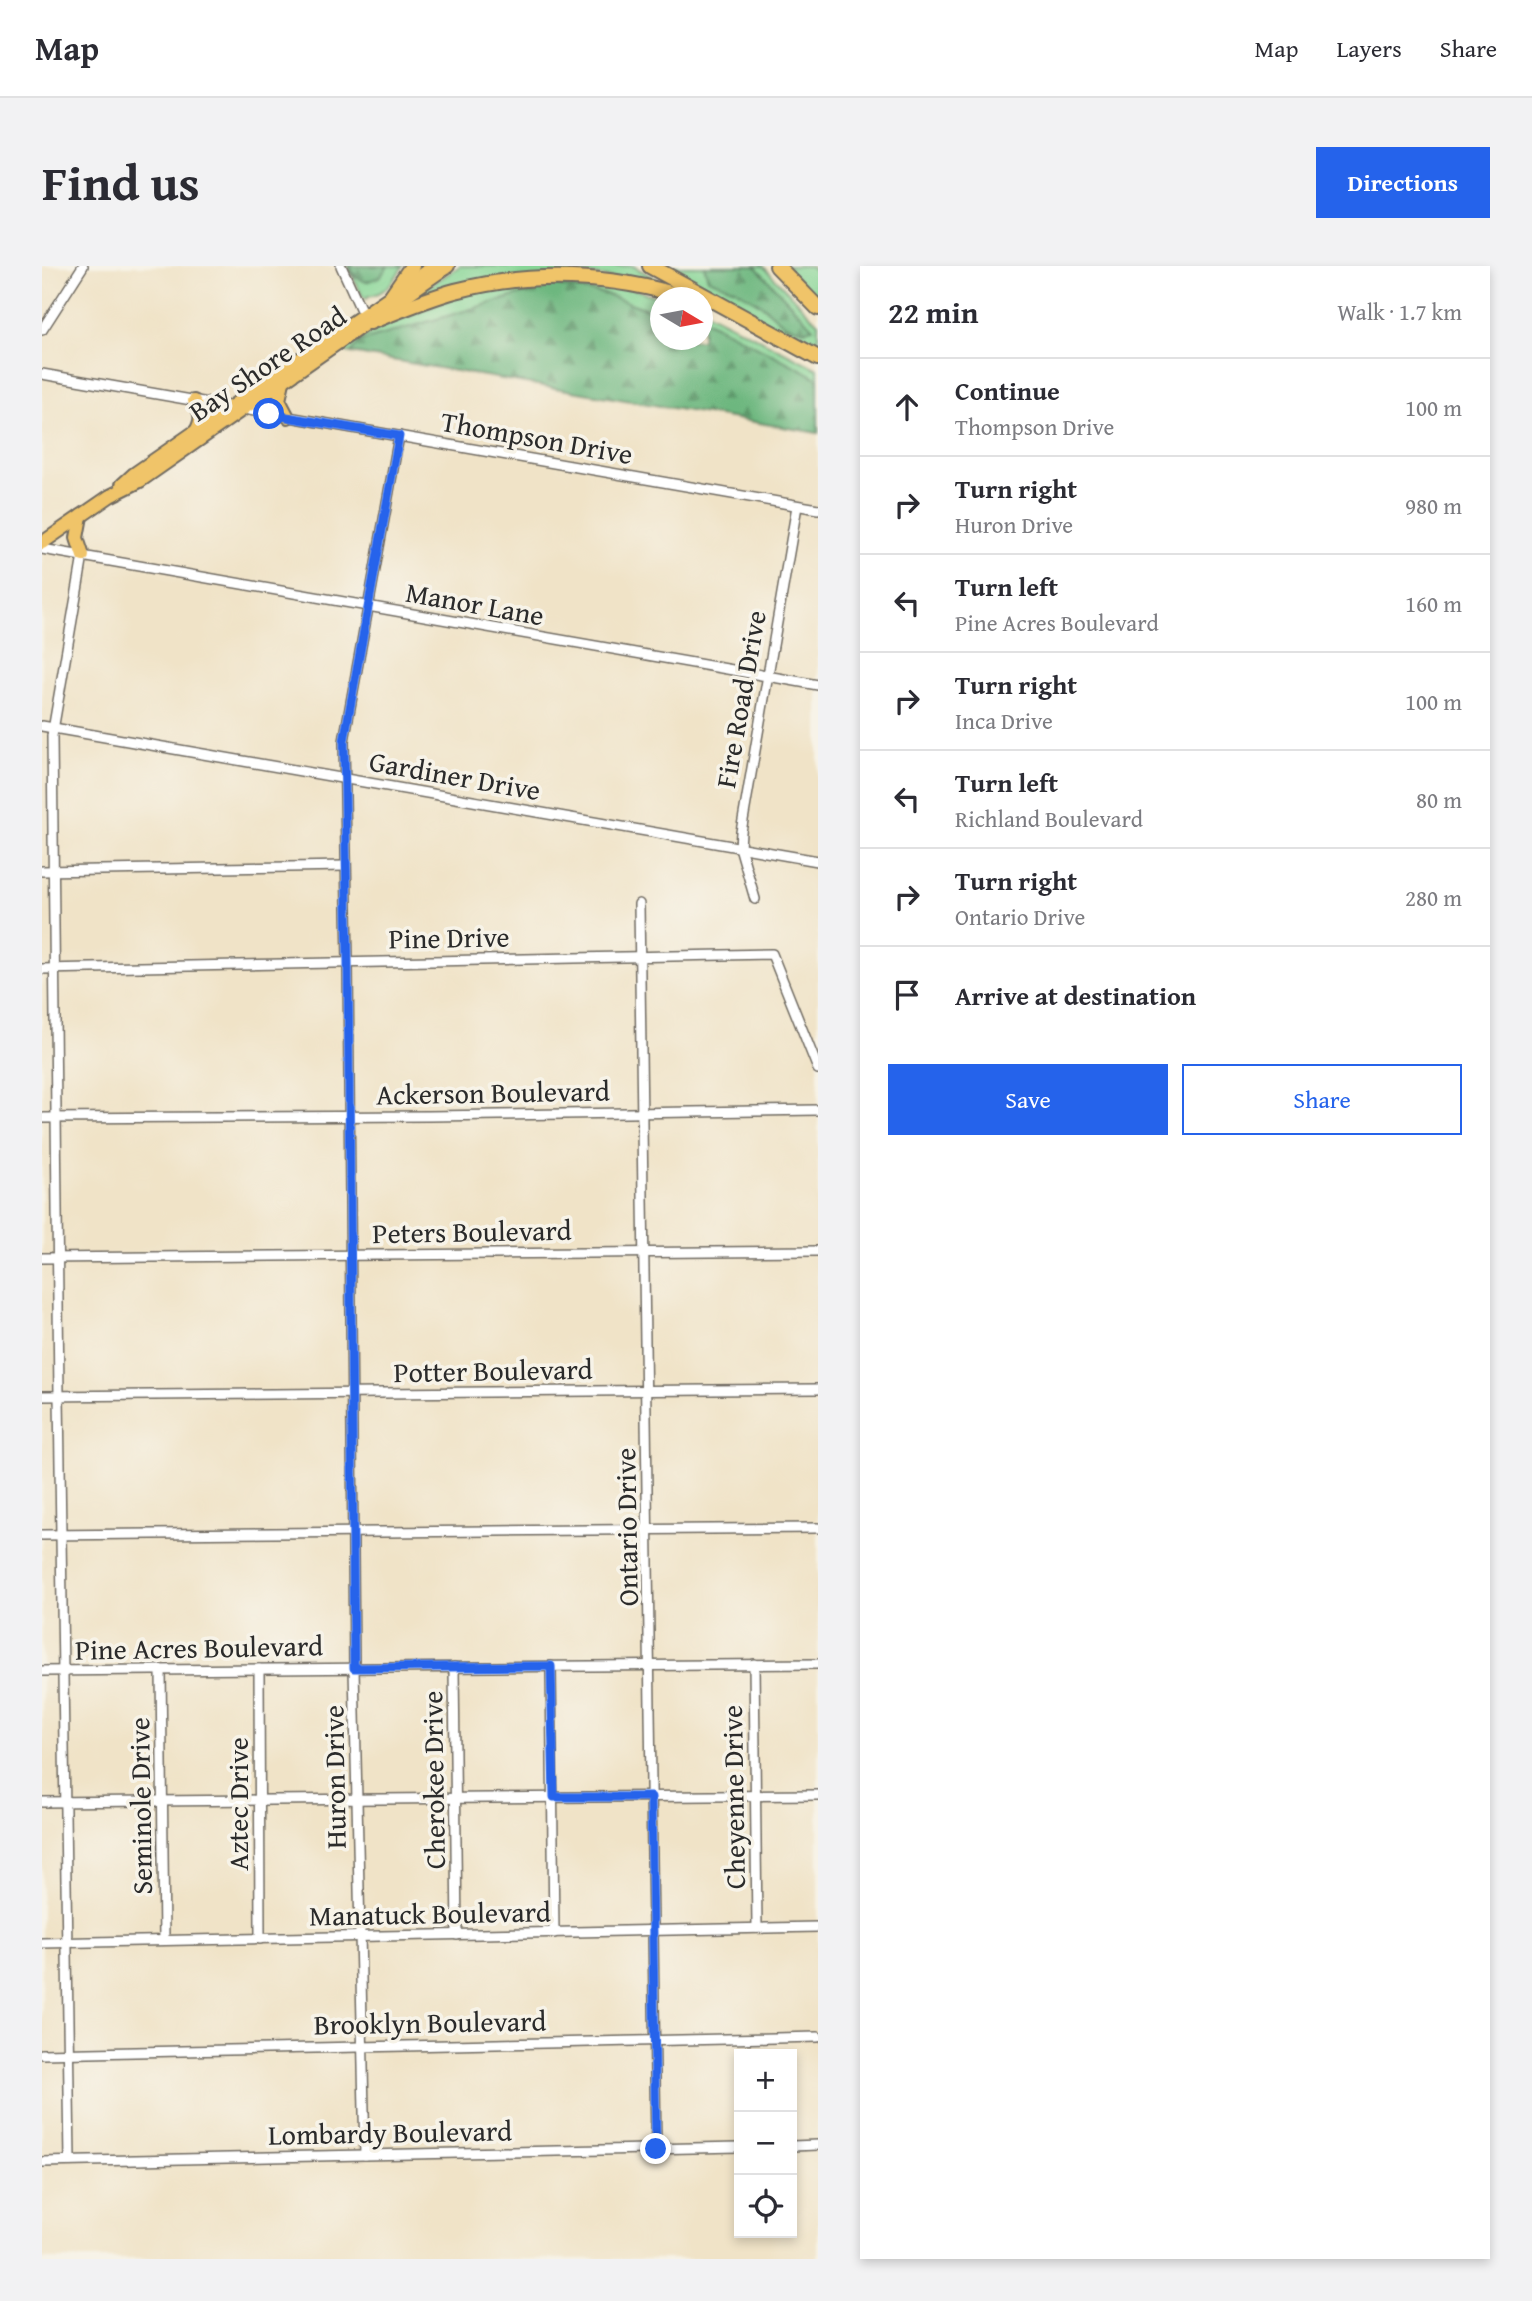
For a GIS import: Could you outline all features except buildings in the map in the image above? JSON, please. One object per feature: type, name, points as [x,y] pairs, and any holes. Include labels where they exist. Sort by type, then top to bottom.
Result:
[{"type":"highway","points":[[392,295],[412,266]]},
{"type":"highway","points":[[649,266],[818,359]]},
{"type":"highway","points":[[777,266],[818,308]]},
{"type":"highway","points":[[367,320],[458,290],[530,279],[610,281],[650,287]]},
{"type":"highway","points":[[713,308],[775,335]]},
{"type":"main road","name":"Bay Shore Road","points":[[110,496],[134,474],[196,431],[282,382],[367,320],[392,295],[434,266]]},
{"type":"main road","name":"Bay Shore Road","points":[[42,543],[110,496],[140,481],[237,408],[449,266]]},
{"type":"main road","points":[[282,382],[279,400],[288,417]]},
{"type":"main road","points":[[194,401],[201,413],[196,431]]},
{"type":"main road","points":[[80,516],[77,538],[83,556]]},
{"type":"street","points":[[42,330],[83,266]]},
{"type":"street","points":[[341,266],[367,320]]},
{"type":"street","name":"Thompson Drive","points":[[42,374],[818,509]]},
{"type":"street","name":"Huron Drive","points":[[365,2155],[354,1668],[344,741],[399,436]]},
{"type":"street","name":"Fire Road Drive","points":[[755,900],[740,847],[766,676],[797,506]]},
{"type":"street","name":"Manor Lane","points":[[42,549],[818,685]]},
{"type":"street","points":[[71,2161],[59,1396],[54,728],[83,556]]},
{"type":"street","name":"Gardiner Drive","points":[[42,726],[818,861]]},
{"type":"street","points":[[42,871],[346,866]]},
{"type":"street","name":"Ontario Drive","points":[[639,904],[656,2149]]},
{"type":"street","name":"Pine Drive","points":[[42,969],[772,954],[817,1063]]},
{"type":"street","name":"Ackerson Boulevard","points":[[42,1118],[555,1115],[818,1110]]},
{"type":"street","name":"Peters Boulevard","points":[[42,1258],[818,1251]]},
{"type":"street","name":"Potter Boulevard","points":[[42,1396],[818,1389]]},
{"type":"street","points":[[42,1535],[818,1528]]},
{"type":"street","name":"Cheyenne Drive","points":[[754,1664],[757,1928]]},
{"type":"street","name":"Pine Acres Boulevard","points":[[42,1671],[818,1664]]},
{"type":"street","points":[[551,1666],[554,1933]]},
{"type":"street","name":"Cherokee Drive","points":[[454,1667],[457,1935]]},
{"type":"street","name":"Aztec Drive","points":[[258,1669],[260,1939]]},
{"type":"street","name":"Seminole Drive","points":[[161,1670],[164,1940]]},
{"type":"street","points":[[42,1802],[818,1795]]},
{"type":"street","name":"Manatuck Boulevard","points":[[42,1943],[818,1927]]},
{"type":"street","name":"Brooklyn Boulevard","points":[[42,2054],[818,2037]]},
{"type":"street","points":[[797,2146],[818,2145]]},
{"type":"street","name":"Lombardy Boulevard","points":[[42,2162],[734,2147]]},
{"type":"green space","points":[[347,266],[350,266],[355,277],[386,269],[388,266],[403,266],[389,286],[367,299],[363,297]]},
{"type":"green space","points":[[350,266],[388,266],[380,277],[366,282],[355,277]]},
{"type":"green space","points":[[460,266],[633,266],[671,287],[580,273],[405,302]]},
{"type":"green space","points":[[654,266],[763,266],[818,323],[818,356],[713,298],[713,287],[692,287]]},
{"type":"green space","points":[[704,266],[755,266],[813,328],[804,330],[785,325],[763,306],[735,289],[708,279]]},
{"type":"green space","points":[[785,266],[810,266],[818,273],[818,299]]},
{"type":"green space","points":[[564,282],[634,289],[650,295],[650,310],[605,294],[553,285],[359,342],[351,353],[340,351],[380,328],[466,292]]},
{"type":"green space","points":[[553,285],[605,294],[650,310],[650,350],[713,350],[713,324],[818,379],[818,433],[351,353],[359,342]]},
{"type":"green space","points":[[713,316],[818,369],[818,379],[713,324]]},
{"type":"route","points":[[269,414],[399,436],[344,741],[354,1668],[551,1666],[554,1797],[651,1797],[656,2149]]}]
